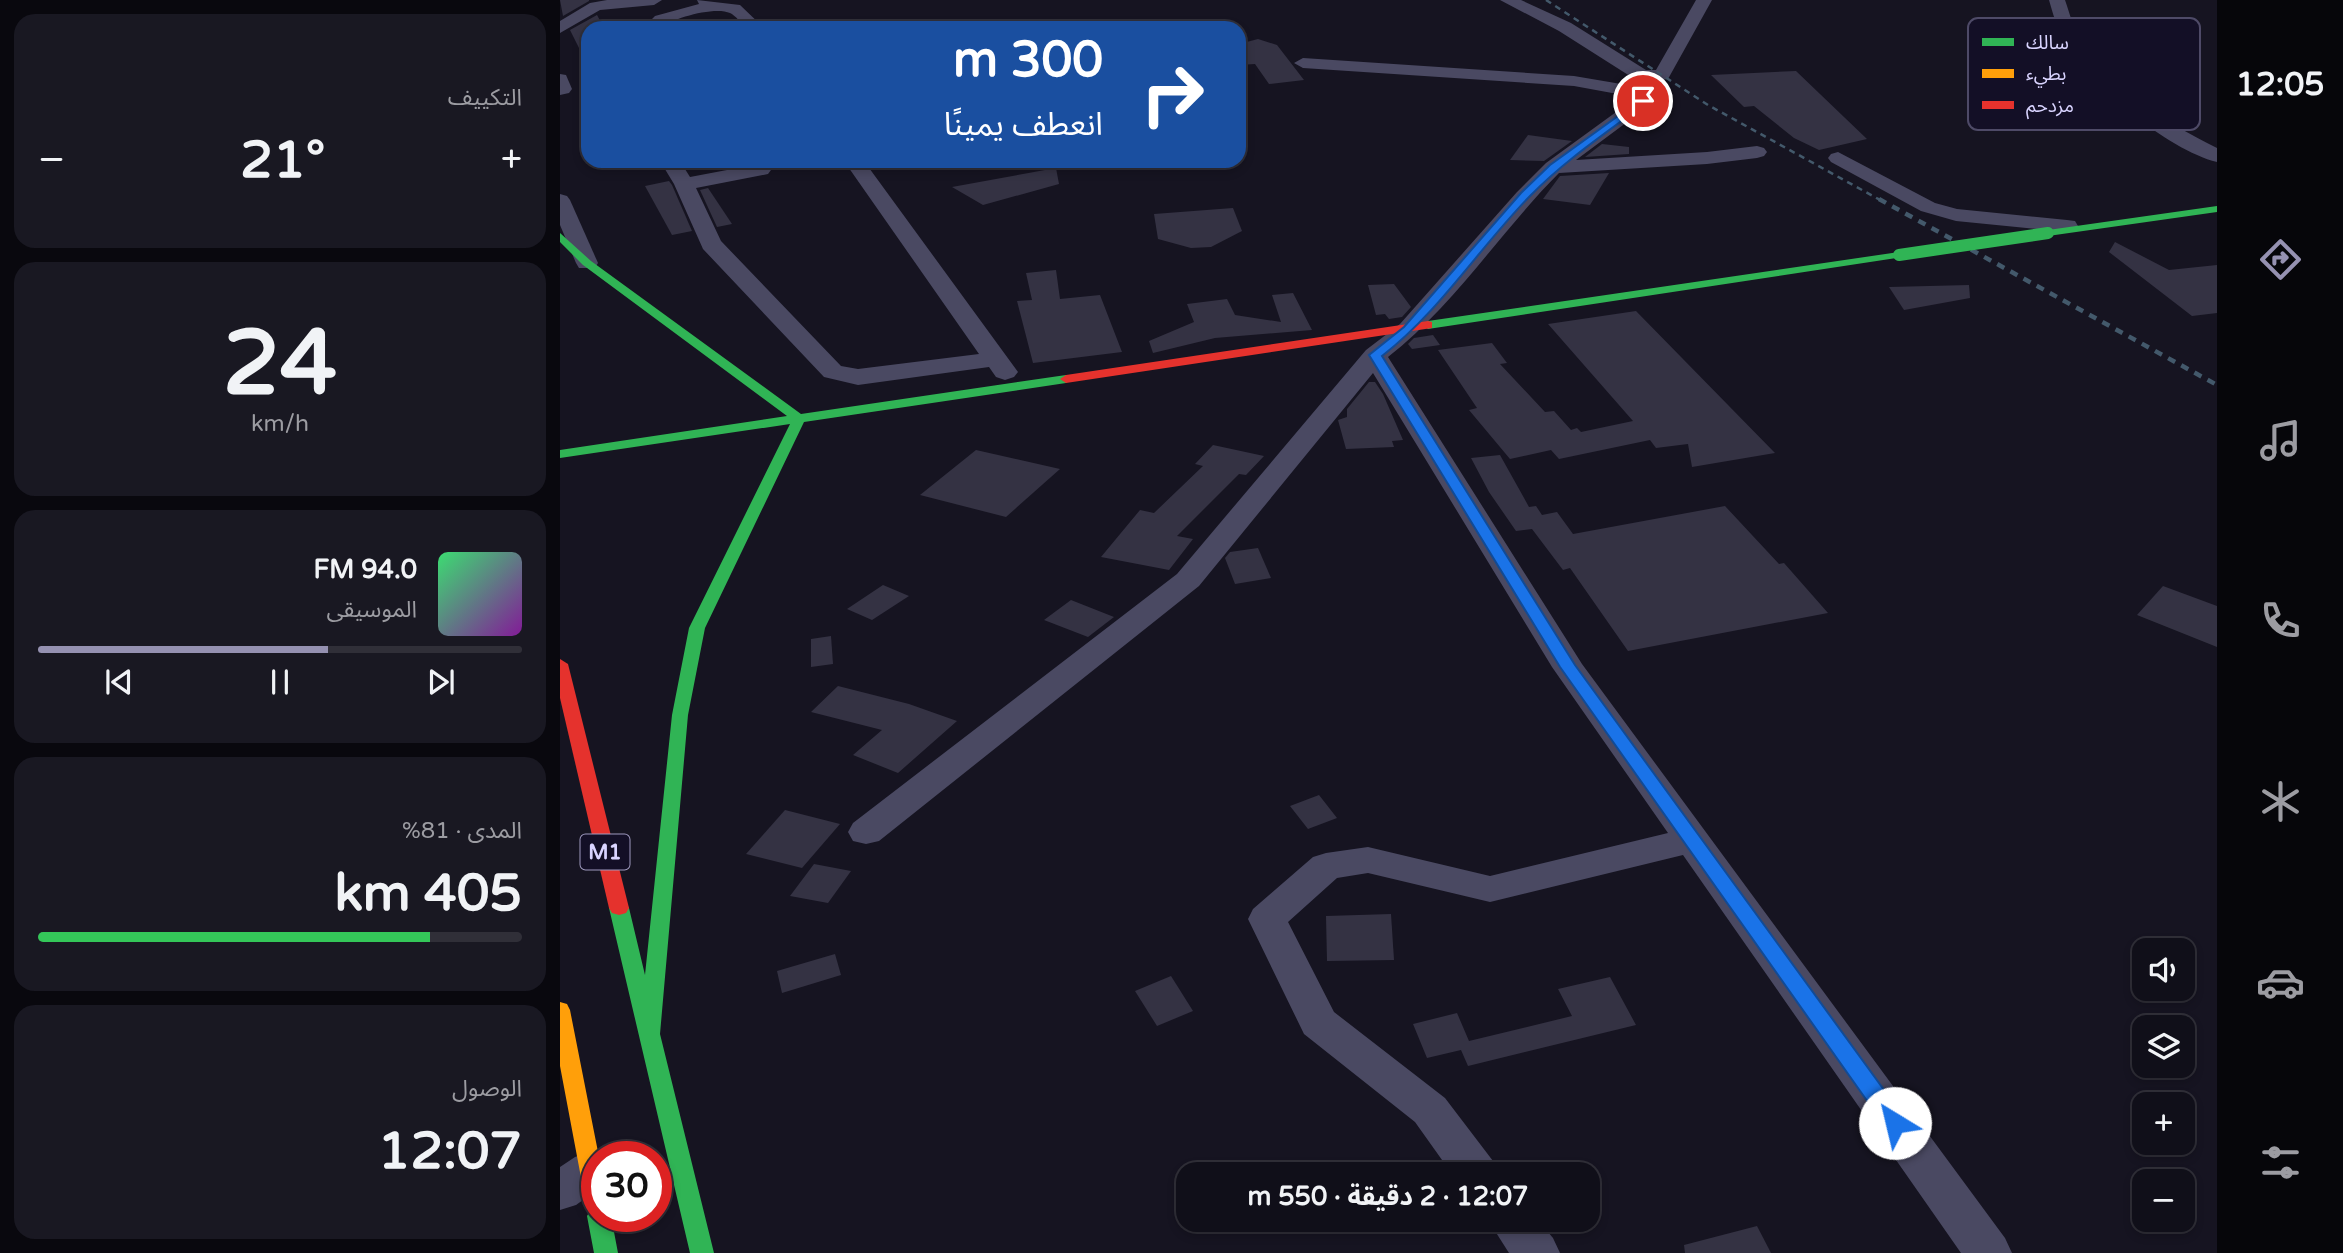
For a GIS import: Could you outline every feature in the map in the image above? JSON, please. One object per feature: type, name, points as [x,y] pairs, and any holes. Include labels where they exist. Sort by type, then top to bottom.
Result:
[{"type":"main road","points":[[560,454],[2217,209]]},
{"type":"main road","points":[[560,236],[587,263],[799,419]]},
{"type":"main road","points":[[649,1040],[681,715],[697,628],[799,419]]},
{"type":"main road","name":"M1","points":[[560,664],[702,1253]]},
{"type":"main road","points":[[560,1010],[581,1180]]},
{"type":"main road","points":[[602,1232],[606,1253]]},
{"type":"street","points":[[560,28],[596,6],[654,0]]},
{"type":"street","points":[[1508,0],[1565,27],[1644,85]]},
{"type":"street","points":[[1303,63],[1574,81],[1612,86],[1644,85],[1662,75],[1704,0]]},
{"type":"street","points":[[2057,0],[2064,18]]},
{"type":"street","points":[[660,21],[707,3],[734,8],[748,21]]},
{"type":"street","points":[[560,79],[563,89],[560,90]]},
{"type":"street","points":[[866,832],[1188,580],[1375,355],[1409,330],[1524,196],[1553,167],[1643,101],[1644,85]]},
{"type":"street","points":[[2166,130],[2217,156]]},
{"type":"street","points":[[1553,167],[1707,158],[1757,152]]},
{"type":"street","points":[[1838,158],[1928,207],[1956,215],[2090,228]]},
{"type":"street","points":[[674,168],[710,244],[833,372],[858,377],[995,359]]},
{"type":"street","points":[[684,184],[761,170],[759,168]]},
{"type":"street","points":[[859,168],[1017,387]]},
{"type":"street","points":[[560,200],[587,263]]},
{"type":"street","points":[[1375,355],[1568,667],[1988,1253]]},
{"type":"street","points":[[1468,1162],[1430,1110],[1319,1023],[1267,919],[1326,866],[1368,860],[1490,889],[1692,840]]},
{"type":"street","points":[[1520,1232],[1535,1253]]},
{"type":"building","points":[[560,0],[589,0],[589,1],[563,16]]},
{"type":"building","points":[[597,15],[600,21],[586,21]]},
{"type":"building","points":[[581,24],[581,52],[570,30]]},
{"type":"building","points":[[1258,39],[1277,45],[1304,80],[1269,84],[1255,64],[1246,65],[1246,42]]},
{"type":"building","points":[[1796,71],[1867,139],[1819,150],[1794,138],[1754,106],[1744,107],[1711,75]]},
{"type":"building","points":[[1528,135],[1572,141],[1544,161],[1510,160]]},
{"type":"building","points":[[1602,144],[1629,147],[1629,154],[1585,157]]},
{"type":"building","points":[[1056,168],[1059,184],[983,205],[952,187]]},
{"type":"building","points":[[1609,173],[1590,205],[1543,199],[1560,176]]},
{"type":"building","points":[[669,181],[692,231],[672,235],[645,186]]},
{"type":"building","points":[[708,188],[732,224],[717,227],[700,190]]},
{"type":"building","points":[[1233,208],[1242,231],[1211,247],[1191,248],[1158,239],[1154,214]]},
{"type":"building","points":[[2115,242],[2169,270],[2217,265],[2217,313],[2192,316],[2109,252]]},
{"type":"building","points":[[1056,270],[1060,299],[1100,295],[1122,352],[1033,363],[1017,301],[1032,300],[1026,273]]},
{"type":"building","points":[[1394,284],[1411,307],[1402,317],[1389,319],[1385,314],[1376,315],[1368,285]]},
{"type":"building","points":[[1969,285],[1970,298],[1904,310],[1889,287]]},
{"type":"building","points":[[1293,293],[1312,330],[1215,338],[1153,353],[1149,341],[1194,322],[1187,304],[1227,299],[1235,315],[1281,322],[1272,295]]},
{"type":"building","points":[[1636,311],[1775,453],[1692,467],[1688,444],[1656,448],[1650,440],[1559,459],[1551,450],[1510,459],[1469,410],[1477,408],[1438,350],[1492,343],[1507,363],[1500,364],[1545,412],[1554,411],[1571,430],[1577,428],[1581,432],[1633,421],[1548,324]]},
{"type":"building","points":[[1433,335],[1440,345],[1412,349],[1408,344],[1414,338]]},
{"type":"building","points":[[1369,382],[1375,382],[1383,394],[1403,440],[1392,441],[1394,447],[1346,449],[1338,420],[1347,417],[1347,409]]},
{"type":"building","points":[[1213,445],[1264,456],[1246,475],[1239,474],[1177,536],[1193,539],[1169,570],[1101,557],[1140,510],[1154,513],[1203,466],[1195,464]]},
{"type":"building","points":[[976,450],[1060,469],[1006,517],[920,495]]},
{"type":"building","points":[[1500,455],[1529,507],[1536,506],[1542,515],[1557,512],[1573,534],[1725,506],[1779,564],[1784,563],[1828,613],[1628,651],[1570,568],[1563,570],[1532,529],[1516,531],[1489,492],[1471,458]]},
{"type":"building","points":[[1258,548],[1271,578],[1235,584],[1225,558],[1230,552]]},
{"type":"building","points":[[883,585],[909,596],[872,620],[847,609]]},
{"type":"building","points":[[2163,586],[2217,606],[2217,647],[2137,615]]},
{"type":"building","points":[[1071,600],[1114,617],[1088,637],[1044,620]]},
{"type":"building","points":[[831,636],[833,664],[811,667],[811,639]]},
{"type":"building","points":[[838,686],[909,704],[957,721],[898,773],[853,755],[882,730],[811,712]]},
{"type":"building","points":[[1319,795],[1337,818],[1308,829],[1290,806]]},
{"type":"building","points":[[785,810],[840,824],[802,868],[746,854]]},
{"type":"building","points":[[814,864],[851,871],[828,903],[790,896]]},
{"type":"building","points":[[1391,914],[1394,960],[1327,961],[1326,916]]},
{"type":"building","points":[[835,954],[841,975],[782,993],[777,971]]},
{"type":"building","points":[[1171,976],[1193,1011],[1157,1026],[1135,991]]},
{"type":"building","points":[[1610,977],[1636,1025],[1468,1066],[1461,1050],[1427,1058],[1413,1024],[1457,1013],[1469,1041],[1572,1016],[1558,989]]},
{"type":"building","points":[[1757,1226],[1771,1253],[1685,1253],[1684,1245]]},
{"type":"railway","points":[[1546,0],[1708,105],[1882,201]]},
{"type":"railway","points":[[1879,199],[2217,385]]},
{"type":"traffic: fast","points":[[2048,233],[2217,209]]},
{"type":"traffic: fast","points":[[1899,255],[2048,233]]},
{"type":"traffic: fast","points":[[560,236],[587,263],[799,419],[697,628],[680,715],[649,1039]]},
{"type":"traffic: fast","points":[[1428,325],[1899,255]]},
{"type":"traffic: fast","points":[[560,454],[1066,379]]},
{"type":"traffic: fast","points":[[619,908],[702,1253]]},
{"type":"traffic: fast","points":[[602,1232],[606,1253]]},
{"type":"traffic: slow","points":[[560,1010],[585,1141]]},
{"type":"traffic: jam","points":[[1066,379],[1428,325]]},
{"type":"traffic: jam","points":[[560,664],[619,908]]},
{"type":"route","points":[[1643,101],[1553,167],[1524,196],[1409,330],[1375,355],[1568,667],[1895,1123]]}]
